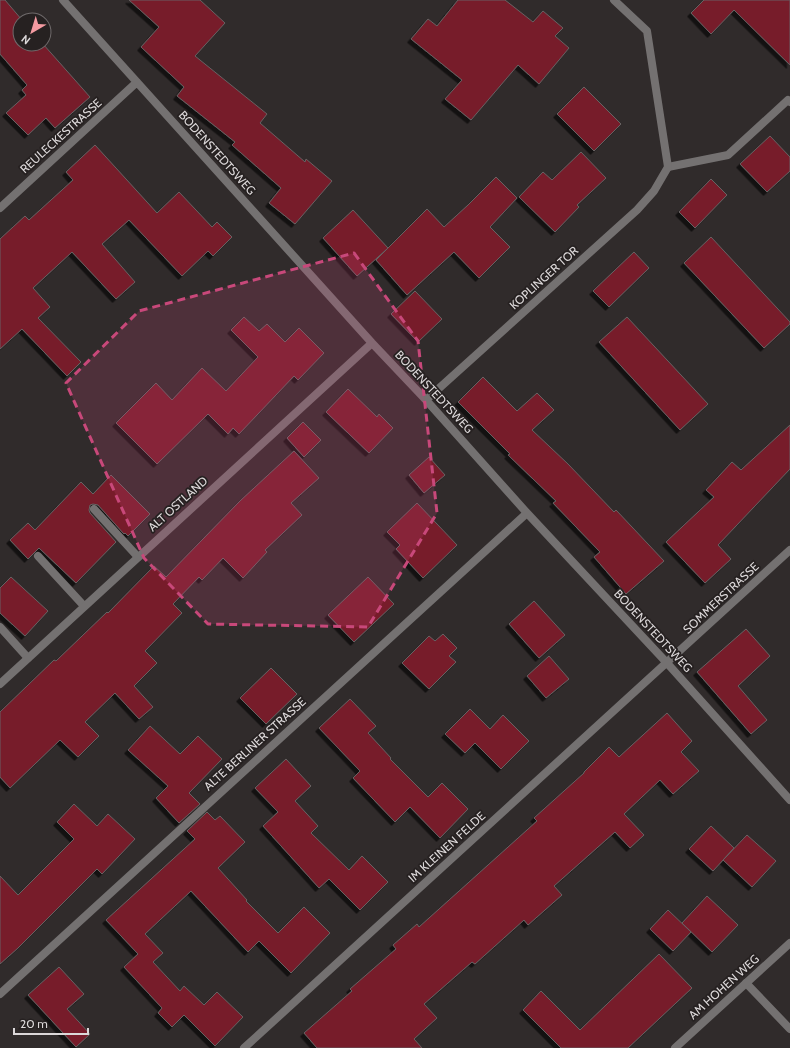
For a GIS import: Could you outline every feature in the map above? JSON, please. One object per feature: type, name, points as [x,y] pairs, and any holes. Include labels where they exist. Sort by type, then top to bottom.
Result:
[{"type":"street","name":"BODENSTEDTSWEG","points":[[63,0],[372,343],[426,400],[527,513],[667,663],[790,800]]},
{"type":"street","points":[[614,0],[647,31],[668,167],[728,155],[788,100],[790,102]]},
{"type":"street","name":"REULECKESTRASSE","points":[[0,208],[137,82]]},
{"type":"street","name":"KOPLINGER TOR","points":[[426,400],[637,210],[654,191],[668,167]]},
{"type":"street","name":"ALT OSTLAND","points":[[0,684],[372,343]]},
{"type":"street","points":[[94,509],[138,557]]},
{"type":"street","name":"ALTE BERLINER STRASSE","points":[[0,994],[527,513]]},
{"type":"street","name":"SOMMERSTRASSE","points":[[667,663],[790,550]]},
{"type":"street","points":[[38,556],[84,606]]},
{"type":"street","points":[[0,627],[28,658]]},
{"type":"street","name":"IM KLEINEN FELDE","points":[[244,1048],[667,663]]},
{"type":"street","name":"AM HOHEN WEG","points":[[675,1048],[790,943]]},
{"type":"street","points":[[746,983],[790,1029]]},
{"type":"highlighted area","points":[[354,253],[418,341],[437,513],[368,627],[208,624],[144,558],[66,383],[139,311]]},
{"type":"building","points":[[0,0],[5,0],[15,12],[12,12],[12,52],[50,52],[90,97],[55,128],[46,118],[28,135],[6,113],[26,95],[22,90],[27,85],[0,54]]},
{"type":"building","points":[[129,0],[200,0],[225,23],[195,56],[267,114],[260,123],[305,162],[306,159],[332,181],[295,224],[269,203],[281,188],[232,145],[235,142],[177,96],[184,87],[141,47],[159,27]]},
{"type":"building","points":[[458,0],[505,0],[533,22],[543,11],[563,28],[555,36],[569,48],[539,84],[518,65],[471,120],[445,99],[462,80],[411,39],[428,19],[437,26]]},
{"type":"building","points":[[704,0],[790,0],[790,65],[734,10],[711,34],[691,13]]},
{"type":"building","points":[[584,87],[621,124],[594,151],[557,114]]},
{"type":"building","points":[[770,136],[790,157],[790,171],[767,192],[740,164]]},
{"type":"building","points":[[95,145],[157,213],[179,192],[212,227],[217,222],[232,237],[213,256],[208,251],[182,276],[129,220],[102,244],[135,282],[116,299],[72,252],[33,288],[50,307],[38,318],[81,362],[67,376],[22,329],[0,349],[0,239],[25,216],[29,220],[73,180],[66,172]]},
{"type":"building","points":[[581,152],[606,178],[577,205],[579,207],[555,232],[519,197],[543,172],[552,180]]},
{"type":"building","points":[[496,177],[517,198],[490,227],[510,247],[479,278],[454,252],[407,295],[376,260],[427,209],[444,227]]},
{"type":"building","points":[[711,179],[727,195],[695,228],[679,212]]},
{"type":"building","points":[[353,210],[388,248],[357,276],[323,238]]},
{"type":"building","points":[[711,237],[790,322],[790,324],[764,348],[684,263]]},
{"type":"building","points":[[634,252],[649,268],[609,307],[593,291]]},
{"type":"building","points":[[415,291],[442,319],[418,342],[391,314]]},
{"type":"building","points":[[244,317],[259,331],[267,324],[285,342],[299,328],[324,353],[298,380],[294,376],[239,434],[233,428],[228,434],[208,414],[157,464],[116,423],[156,383],[172,400],[202,368],[226,391],[258,357],[231,330]]},
{"type":"building","points":[[627,317],[708,404],[680,430],[599,342]]},
{"type":"building","points":[[483,377],[517,411],[537,393],[554,410],[532,430],[568,464],[614,512],[616,510],[664,561],[626,594],[594,557],[600,552],[553,503],[556,501],[508,455],[510,454],[458,402]]},
{"type":"building","points":[[348,389],[377,417],[379,414],[393,428],[369,453],[326,412]]},
{"type":"building","points":[[303,422],[321,440],[304,457],[287,438]]},
{"type":"building","points":[[790,425],[790,469],[718,545],[731,559],[705,583],[666,542],[714,497],[706,490],[732,462],[741,470]]},
{"type":"building","points":[[294,451],[319,478],[291,503],[302,515],[265,550],[267,552],[243,578],[223,558],[202,580],[199,577],[173,604],[182,613],[145,651],[157,663],[134,686],[153,707],[139,719],[115,693],[85,722],[99,736],[78,757],[60,740],[10,788],[0,777],[0,712],[54,660],[56,661],[107,612],[108,613],[154,566],[166,577],[240,501]]},
{"type":"building","points":[[429,457],[445,475],[424,493],[409,475]]},
{"type":"building","points":[[111,475],[150,514],[128,536],[125,533],[124,534],[98,505],[90,505],[90,513],[116,542],[76,583],[39,548],[28,559],[10,540],[28,523],[35,530],[81,482],[93,494]]},
{"type":"building","points":[[417,503],[457,545],[423,578],[396,549],[400,545],[387,532]]},
{"type":"building","points":[[11,577],[48,611],[25,636],[0,613],[0,588]]},
{"type":"building","points":[[368,577],[394,604],[354,642],[328,615]]},
{"type":"building","points":[[534,601],[565,635],[539,658],[509,624]]},
{"type":"building","points":[[746,629],[770,656],[738,686],[767,720],[751,734],[697,672]]},
{"type":"building","points":[[443,634],[457,648],[449,656],[456,662],[429,689],[402,663],[429,636],[435,641]]},
{"type":"building","points":[[549,656],[569,679],[546,698],[527,676]]},
{"type":"building","points":[[271,668],[297,694],[266,724],[240,698]]},
{"type":"building","points":[[350,699],[376,726],[368,733],[391,758],[390,759],[428,797],[442,783],[468,809],[440,838],[410,807],[395,822],[353,778],[360,771],[319,728]]},
{"type":"building","points":[[470,709],[490,729],[503,715],[529,741],[501,769],[475,743],[465,753],[445,734]]},
{"type":"building","points":[[667,713],[692,741],[681,752],[699,771],[673,794],[660,780],[624,814],[644,835],[630,848],[615,832],[554,886],[562,895],[528,925],[524,920],[475,964],[472,962],[424,1004],[437,1018],[414,1039],[422,1048],[317,1048],[304,1033],[352,991],[350,989],[396,949],[393,945],[417,924],[419,927],[537,821],[534,818],[584,773],[609,747],[619,757]]},
{"type":"building","points":[[150,726],[180,754],[198,736],[222,759],[189,793],[200,804],[179,823],[156,798],[168,786],[128,750]]},
{"type":"building","points":[[286,759],[311,786],[295,801],[318,826],[311,833],[349,870],[362,856],[388,882],[360,910],[329,879],[319,888],[263,826],[278,812],[255,788]]},
{"type":"building","points":[[74,804],[97,826],[108,814],[135,839],[102,874],[97,869],[0,964],[0,876],[18,895],[74,839],[57,822]]},
{"type":"building","points":[[207,812],[215,820],[220,816],[245,842],[218,868],[247,900],[246,901],[278,933],[304,907],[330,933],[291,973],[259,941],[248,952],[191,891],[145,934],[163,953],[153,962],[180,991],[184,986],[204,1005],[217,992],[243,1017],[215,1046],[184,1015],[172,1027],[158,1013],[162,1008],[124,967],[138,954],[106,920],[195,839],[187,831]]},
{"type":"building","points":[[711,826],[734,848],[713,871],[689,849]]},
{"type":"building","points":[[747,835],[776,861],[752,887],[723,860]]},
{"type":"building","points":[[707,896],[738,925],[712,952],[682,923]]},
{"type":"building","points":[[668,910],[691,932],[673,951],[650,929]]},
{"type":"building","points":[[659,954],[692,988],[628,1048],[561,1048],[523,1010],[541,991],[580,1030]]},
{"type":"building","points":[[59,967],[84,994],[67,1009],[90,1034],[76,1047],[28,995]]}]
